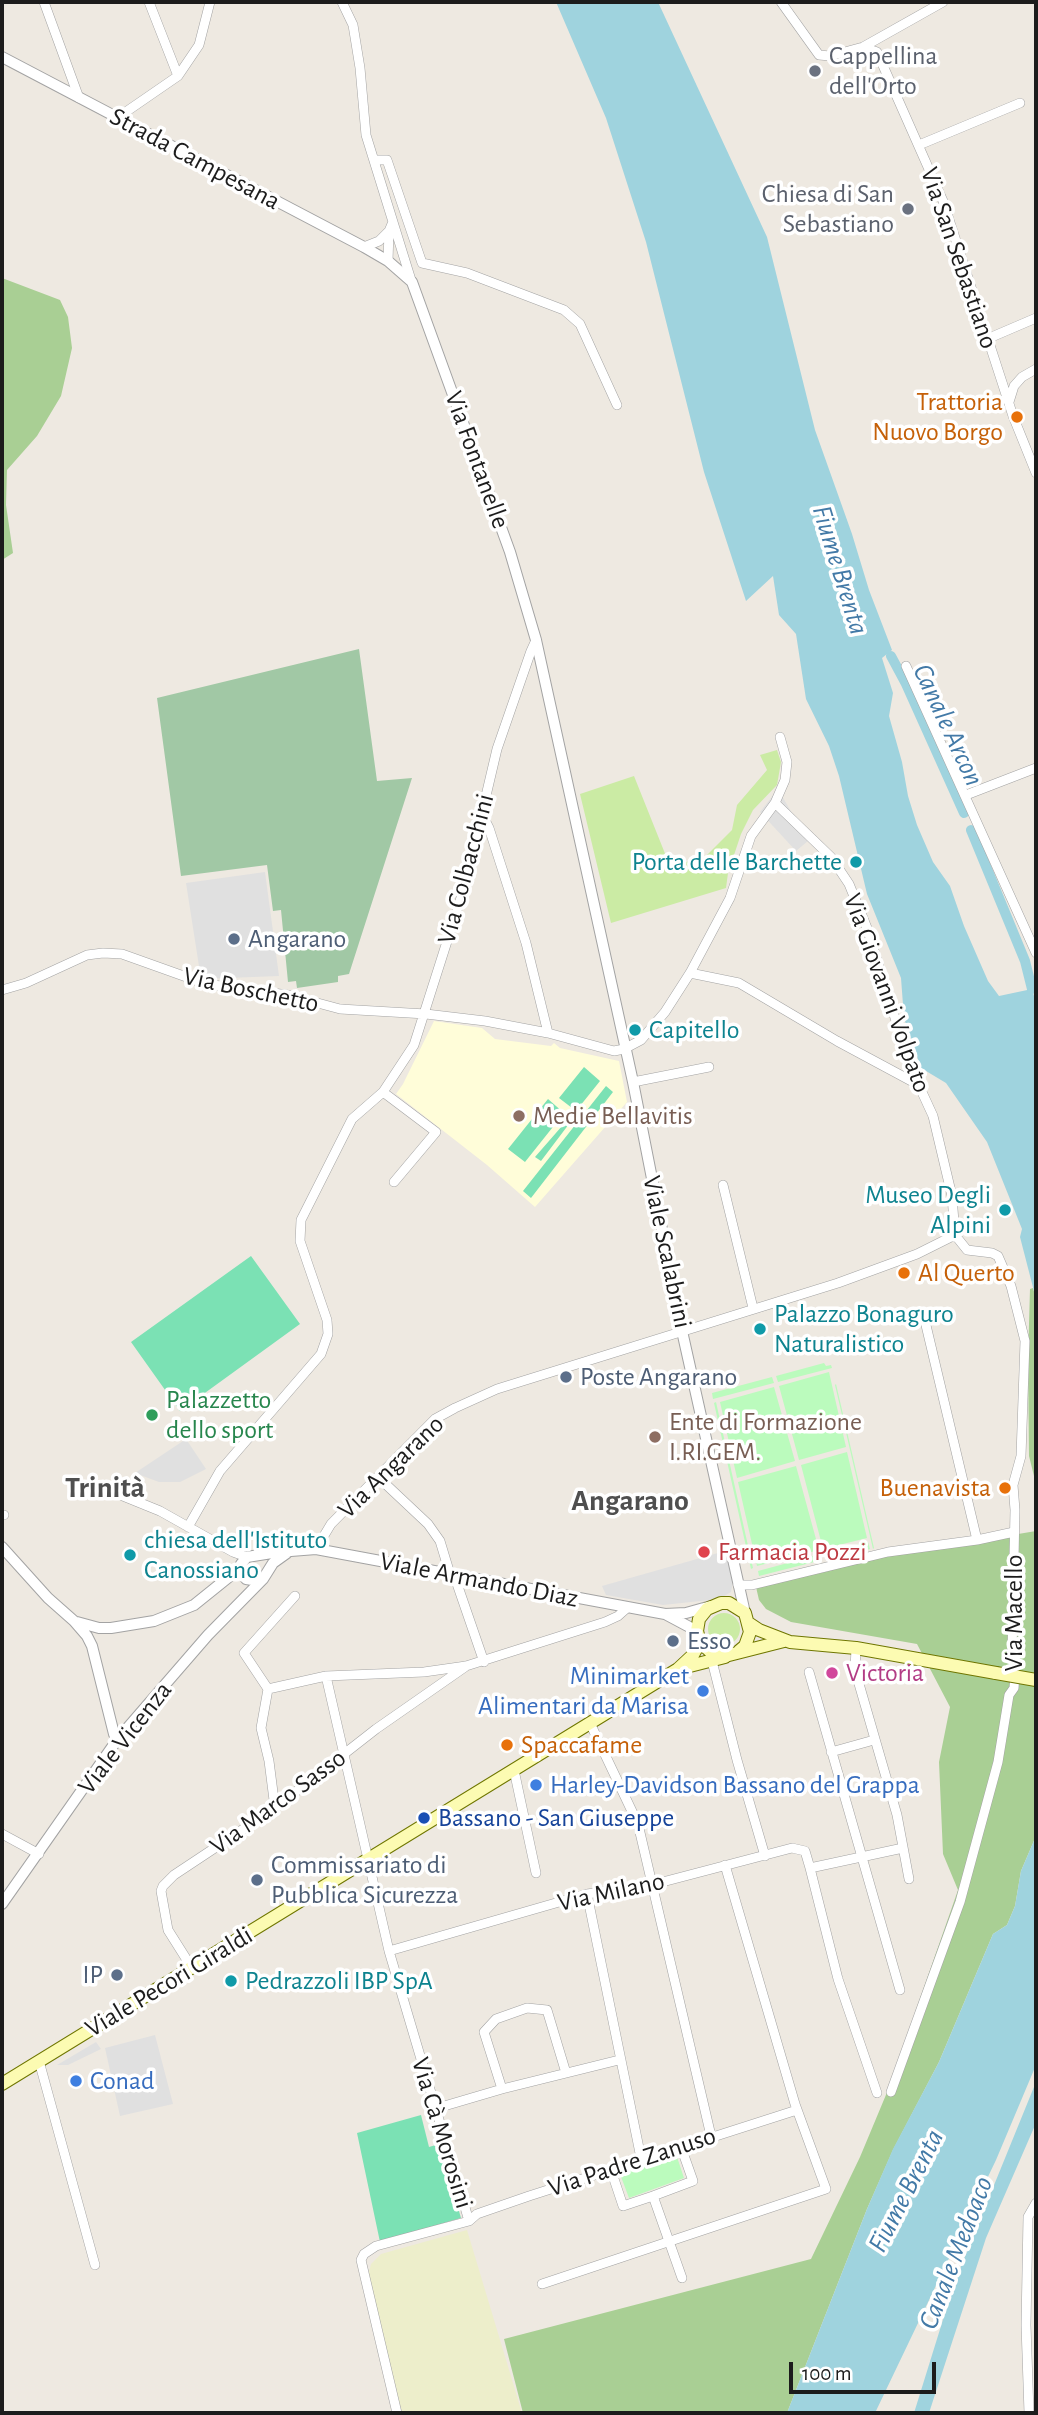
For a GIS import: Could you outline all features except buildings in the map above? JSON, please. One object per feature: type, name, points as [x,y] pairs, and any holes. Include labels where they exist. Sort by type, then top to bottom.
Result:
[{"type":"main road","name":"Viale Armando Diaz","points":[[713,1605],[729,1604]]},
{"type":"main road","points":[[729,1604],[771,1635],[788,1640],[856,1648],[1036,1680]]},
{"type":"main road","points":[[699,1637],[702,1614],[713,1605]]},
{"type":"main road","points":[[734,1653],[748,1639],[747,1619]]},
{"type":"main road","name":"Viale Armando Diaz","points":[[699,1637],[712,1653],[734,1653]]},
{"type":"main road","name":"Viale Pecori Giraldi","points":[[2,2084],[678,1669],[693,1655],[699,1637]]},
{"type":"main road","points":[[734,1653],[788,1640]]},
{"type":"main road","name":"Viale Pecori Giraldi","points":[[678,1669],[734,1653]]},
{"type":"street","points":[[44,2],[79,98]]},
{"type":"street","points":[[149,2],[178,76]]},
{"type":"street","points":[[117,118],[178,76],[199,45],[210,2]]},
{"type":"street","name":"Via Fontanelle","points":[[342,2],[353,24],[366,135],[375,160],[391,227],[510,552],[537,640]]},
{"type":"street","points":[[781,2],[819,55],[830,56],[863,47],[943,2]]},
{"type":"street","name":"Via San Sebastiano","points":[[863,47],[877,52],[952,223],[987,339],[1022,441],[1036,473]]},
{"type":"street","name":"Strada Campesana","points":[[2,57],[364,247],[391,264]]},
{"type":"street","points":[[919,145],[1020,103]]},
{"type":"street","points":[[375,160],[387,160],[422,263],[467,273],[564,310],[580,324],[617,405]]},
{"type":"street","points":[[364,247],[379,241],[391,227]]},
{"type":"street","name":"Via Fontanelle","points":[[391,227],[391,264],[412,282]]},
{"type":"street","points":[[391,264],[400,262],[403,255]]},
{"type":"street","points":[[987,339],[1036,318]]},
{"type":"street","points":[[1009,402],[1014,386],[1036,369]]},
{"type":"street","name":"Via Colbacchini","points":[[188,1527],[220,1471],[321,1353],[328,1334],[327,1320],[300,1241],[301,1220],[352,1119],[383,1092],[414,1045],[426,1014],[464,885],[498,749],[537,640]]},
{"type":"street","name":"Viale Scalabrini","points":[[537,640],[633,1082],[682,1331],[747,1619]]},
{"type":"street","points":[[906,666],[1036,953]]},
{"type":"street","points":[[624,1049],[641,1040],[690,973],[730,898],[751,836],[775,803],[785,780],[787,762],[780,737]]},
{"type":"street","points":[[966,795],[1036,768]]},
{"type":"street","name":"Via Giovanni Volpato","points":[[775,803],[831,857],[849,884],[867,928],[916,1084],[933,1116],[941,1142],[952,1196],[955,1235]]},
{"type":"street","points":[[482,814],[489,828],[526,943],[548,1033]]},
{"type":"street","name":"Via Boschetto","points":[[2,990],[26,983],[87,955],[122,954],[206,984],[288,995],[340,1009],[426,1014],[509,1025],[614,1051],[624,1049]]},
{"type":"street","points":[[690,973],[739,983],[916,1084]]},
{"type":"street","points":[[633,1082],[709,1068]]},
{"type":"street","points":[[383,1092],[436,1132],[394,1182]]},
{"type":"street","points":[[723,1185],[753,1308]]},
{"type":"street","name":"Via Angarano","points":[[316,1549],[331,1524],[378,1476],[435,1419],[455,1408],[497,1388],[838,1283],[917,1254],[955,1235]]},
{"type":"street","name":"Via Macello","points":[[891,2092],[960,1902],[998,1762],[1009,1695],[1014,1688],[1016,1661],[1012,1654],[1013,1485],[1021,1456],[1026,1341],[1012,1286],[998,1256],[967,1250],[955,1235]]},
{"type":"street","points":[[925,1321],[976,1540]]},
{"type":"street","points":[[378,1476],[428,1524],[440,1541],[484,1662]]},
{"type":"street","points":[[123,1496],[188,1527],[246,1561],[266,1563],[267,1571]]},
{"type":"street","points":[[729,1604],[738,1586],[752,1585],[888,1552],[1014,1532]]},
{"type":"street","points":[[2,1547],[54,1605],[74,1620],[92,1646],[117,1740]]},
{"type":"street","name":"Viale Armando Diaz","points":[[246,1561],[293,1550],[316,1549],[665,1614],[686,1613],[713,1605]]},
{"type":"street","points":[[267,1571],[283,1555],[293,1550]]},
{"type":"street","points":[[246,1561],[246,1579],[259,1581]]},
{"type":"street","points":[[74,1620],[99,1628],[154,1621],[186,1609],[246,1561]]},
{"type":"street","name":"Viale Vicenza","points":[[2,1904],[117,1740],[267,1571]]},
{"type":"street","points":[[275,1808],[269,1761],[261,1728],[268,1689],[244,1653],[295,1595]]},
{"type":"street","points":[[268,1689],[326,1676],[424,1672],[484,1662],[612,1619],[627,1608]]},
{"type":"street","name":"Viale Armando Diaz","points":[[665,1614],[699,1637]]},
{"type":"street","points":[[92,1646],[96,1634],[111,1628]]},
{"type":"street","points":[[856,1648],[856,1670],[897,1815],[909,1879]]},
{"type":"street","points":[[712,1661],[765,1856]]},
{"type":"street","name":"Via Marco Sasso","points":[[192,1968],[168,1930],[161,1891],[163,1886],[174,1875],[275,1808],[344,1754],[466,1666]]},
{"type":"street","points":[[809,1672],[900,1990]]},
{"type":"street","name":"Via Cà Morosini","points":[[326,1676],[389,1951],[469,2221],[376,2246],[364,2254],[361,2260],[397,2413]]},
{"type":"street","points":[[590,1723],[638,1824],[711,2136]]},
{"type":"street","points":[[831,1752],[874,1740]]},
{"type":"street","points":[[514,1770],[536,1873]]},
{"type":"street","points":[[2,1834],[39,1854]]},
{"type":"street","name":"Via Milano","points":[[389,1951],[587,1894],[651,1885],[792,1848],[805,1851],[810,1868]]},
{"type":"street","points":[[877,2093],[838,1979],[810,1868],[903,1848]]},
{"type":"street","points":[[542,2284],[826,2189],[797,2110],[725,1865]]},
{"type":"street","points":[[587,1894],[641,2158]]},
{"type":"street","points":[[502,2089],[484,2032],[496,2019],[527,2008],[547,2010],[566,2073]]},
{"type":"street","points":[[434,2109],[619,2060]]},
{"type":"street","points":[[39,2061],[95,2265]]},
{"type":"street","name":"Via Padre Zanuso","points":[[469,2221],[477,2214],[641,2158],[797,2110]]},
{"type":"street","points":[[614,2179],[623,2206],[693,2181],[681,2147]]},
{"type":"street","points":[[653,2196],[682,2278]]},
{"type":"street","points":[[1029,2413],[1026,2325],[1028,2217],[1036,2203]]},
{"type":"shaded area","points":[[778,789],[808,841],[796,851],[760,812]]},
{"type":"shaded area","name":"Angarano","points":[[265,872],[279,976],[201,979],[186,883]]},
{"type":"shaded area","name":"Medie Bellavitis","points":[[434,1021],[482,1028],[495,1039],[551,1046],[554,1043],[560,1048],[619,1061],[627,1102],[535,1207],[487,1165],[396,1094]]},
{"type":"shaded area","points":[[186,1439],[206,1469],[180,1482],[159,1482],[135,1473]]},
{"type":"shaded area","points":[[725,1551],[733,1582],[731,1592],[719,1599],[663,1605],[606,1595],[602,1586]]},
{"type":"shaded area","points":[[155,2035],[173,2104],[120,2116],[105,2048]]},
{"type":"shaded area","points":[[96,2042],[101,2049],[68,2065],[57,2065]]},
{"type":"green space","points":[[2,278],[60,300],[68,317],[72,348],[61,396],[37,436],[7,470],[6,505],[13,553],[2,560]]},
{"type":"green space","points":[[359,649],[377,781],[412,778],[349,974],[338,976],[338,982],[297,988],[296,981],[288,982],[281,910],[273,911],[267,865],[181,876],[157,698]]},
{"type":"green space","points":[[777,750],[781,762],[777,785],[753,810],[741,834],[726,888],[611,923],[580,794],[634,776],[670,866],[705,857],[732,830],[737,805],[767,770],[760,755]]},
{"type":"green space","points":[[584,1067],[600,1081],[576,1111],[559,1098]]},
{"type":"green space","points":[[606,1086],[613,1092],[531,1198],[523,1191]]},
{"type":"green space","points":[[548,1099],[564,1113],[525,1162],[508,1149]]},
{"type":"green space","points":[[569,1118],[572,1120],[541,1161],[535,1157]]},
{"type":"green space","points":[[251,1256],[300,1324],[180,1411],[131,1342]]},
{"type":"green space","points":[[1033,1288],[1036,1299],[1036,1484],[1029,1456],[1028,1359],[1030,1289]]},
{"type":"green space","points":[[824,1363],[832,1368],[778,1382],[776,1376]]},
{"type":"green space","points":[[829,1372],[846,1447],[799,1460],[779,1386]]},
{"type":"green space","points":[[772,1377],[774,1383],[713,1399],[712,1393]]},
{"type":"green space","points":[[835,1385],[874,1548],[873,1549]]},
{"type":"green space","points":[[774,1387],[795,1461],[737,1478],[720,1402]]},
{"type":"green space","points":[[716,1402],[753,1568],[751,1569],[714,1403]]},
{"type":"green space","points":[[847,1452],[867,1538],[823,1549],[801,1465]]},
{"type":"green space","points":[[796,1466],[819,1550],[757,1566],[738,1482]]},
{"type":"green space","points":[[1036,1531],[1036,1836],[1021,1871],[1015,1906],[1007,1925],[993,1934],[939,2062],[893,2150],[787,2413],[523,2413],[504,2339],[811,2259],[860,2157],[888,2090],[958,1890],[943,1854],[939,1762],[950,1707],[917,1644],[791,1622],[766,1609],[759,1600],[756,1587],[870,1559]]},
{"type":"green space","points":[[868,1542],[870,1549],[826,1560],[824,1553]]},
{"type":"green space","points":[[821,1554],[822,1560],[759,1576],[758,1571]]},
{"type":"green space","points":[[724,1613],[735,1618],[740,1629],[735,1640],[724,1645],[713,1640],[708,1629],[713,1618]]},
{"type":"green space","points":[[421,2115],[429,2147],[439,2144],[461,2218],[380,2242],[357,2133]]},
{"type":"green space","points":[[676,2154],[684,2178],[629,2198],[620,2174]]},
{"type":"green space","points":[[467,2230],[522,2413],[402,2413],[368,2276],[371,2264],[381,2254]]},
{"type":"water","name":"Fiume Brenta","points":[[556,2],[658,2],[767,237],[815,430],[892,650],[882,658],[893,693],[889,716],[917,825],[933,862],[950,886],[988,981],[999,996],[1032,989],[1036,1003],[1036,1299],[1020,1237],[1022,1229],[987,1142],[946,1083],[921,1068],[904,1018],[901,978],[867,894],[839,776],[829,746],[806,699],[796,634],[779,615],[773,576],[746,601],[704,472],[646,242],[606,118]]},
{"type":"water","name":"Fiume Brenta","points":[[1036,1836],[1036,2065],[996,2160],[875,2413],[787,2413],[893,2149],[939,2062],[993,1934],[1007,1925],[1015,1906],[1021,1871]]},
{"type":"water","name":"Canale Medoaco","points":[[1036,2082],[1036,2123],[986,2238],[929,2413],[914,2413],[955,2281]]},
{"type":"waterway","name":"Canale Arcon","points":[[891,656],[964,813]]},
{"type":"waterway","name":"Canale Arcon","points":[[971,830],[1025,961],[1032,989]]},
{"type":"place","name":"Cappellina dell'Orto","points":[[815,71]]},
{"type":"place","name":"Chiesa di San Sebastiano","points":[[908,209]]},
{"type":"place","name":"Trattoria Nuovo Borgo","points":[[1017,417]]},
{"type":"place","name":"Porta delle Barchette","points":[[856,862]]},
{"type":"place","name":"Angarano","points":[[234,939]]},
{"type":"place","name":"Capitello","points":[[635,1030]]},
{"type":"place","name":"Medie Bellavitis","points":[[519,1116]]},
{"type":"place","name":"Museo Degli Alpini","points":[[1005,1210]]},
{"type":"place","name":"Al Querto","points":[[904,1273]]},
{"type":"place","name":"Palazzo Bonaguro Naturalistico","points":[[760,1329]]},
{"type":"place","name":"Poste Angarano","points":[[566,1377]]},
{"type":"place","name":"Palazzetto dello sport","points":[[152,1415]]},
{"type":"place","name":"Ente di Formazione I.RI.GEM.","points":[[655,1437]]},
{"type":"place","name":"Buenavista","points":[[1005,1488]]},
{"type":"place","name":"Farmacia Pozzi","points":[[704,1552]]},
{"type":"place","name":"chiesa dell'Istituto Canossiano","points":[[130,1555]]},
{"type":"place","name":"Esso","points":[[673,1641]]},
{"type":"place","name":"Victoria","points":[[832,1673]]},
{"type":"place","name":"Minimarket Alimentari da Marisa","points":[[703,1691]]},
{"type":"place","name":"Spaccafame","points":[[507,1745]]},
{"type":"place","name":"Harley-Davidson Bassano del Grappa","points":[[536,1785]]},
{"type":"place","name":"Bassano - San Giuseppe","points":[[424,1818]]},
{"type":"place","name":"Commissariato di Pubblica Sicurezza","points":[[257,1880]]},
{"type":"place","name":"IP","points":[[117,1975]]},
{"type":"place","name":"Pedrazzoli IBP SpA","points":[[231,1981]]},
{"type":"place","name":"Conad","points":[[76,2081]]},
{"type":"district","name":"Trinità","points":[[105,1488]]},
{"type":"district","name":"Angarano","points":[[630,1501]]}]
